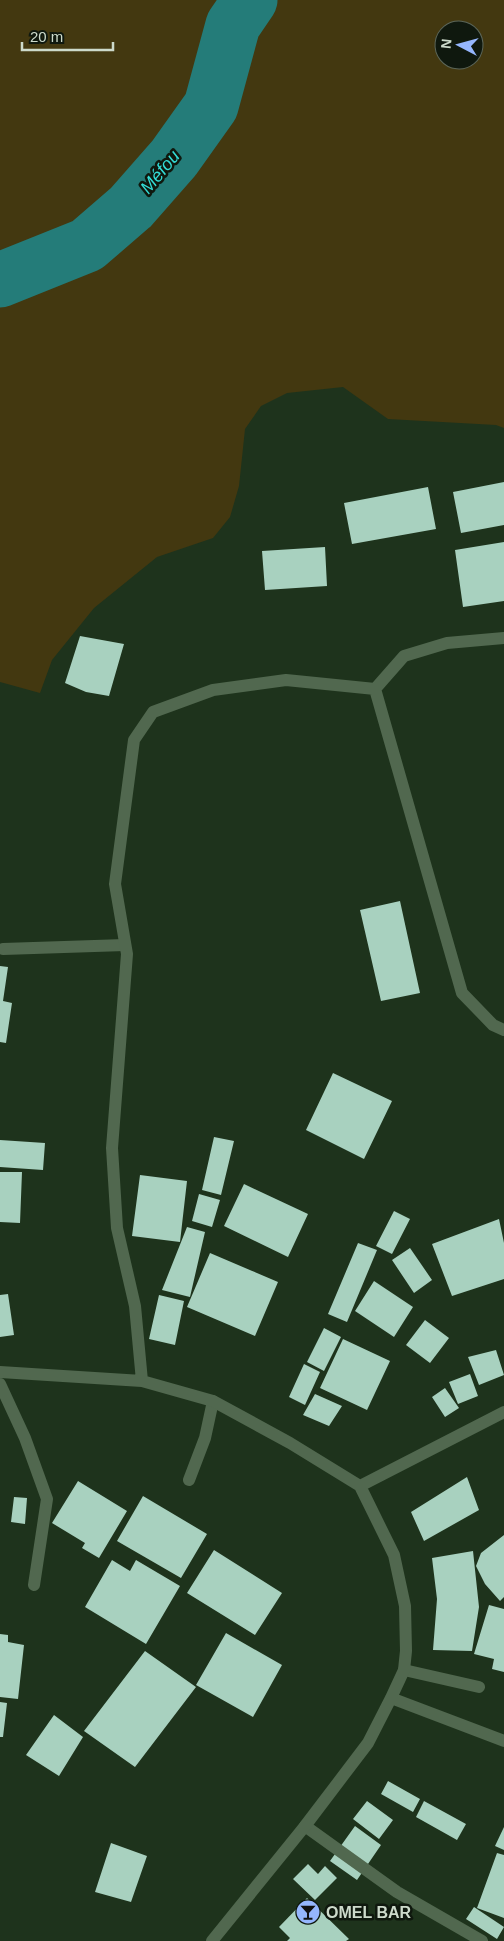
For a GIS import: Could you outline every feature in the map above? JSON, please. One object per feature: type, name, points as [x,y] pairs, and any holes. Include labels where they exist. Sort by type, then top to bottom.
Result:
[{"type":"street","points":[[375,689],[404,656],[447,642],[504,638]]},
{"type":"street","points":[[142,1381],[135,1306],[117,1228],[112,1148],[127,954],[115,884],[134,740],[153,712],[213,690],[286,680],[375,689]]},
{"type":"street","points":[[375,689],[462,993],[493,1025],[504,1030]]},
{"type":"street","points":[[3,950],[125,945]]},
{"type":"street","points":[[0,1372],[142,1381],[213,1402],[290,1443],[360,1486],[394,1555],[405,1606],[404,1670],[391,1698],[368,1743],[305,1826],[212,1941]]},
{"type":"street","points":[[0,1384],[25,1438],[46,1499],[34,1585]]},
{"type":"street","points":[[189,1480],[205,1438],[213,1402]]},
{"type":"street","points":[[360,1486],[504,1412]]},
{"type":"street","points":[[404,1670],[479,1687]]},
{"type":"street","points":[[391,1698],[504,1741]]},
{"type":"street","points":[[305,1826],[397,1892],[482,1941]]},
{"type":"shaded area","points":[[0,0],[504,0],[504,428],[496,425],[388,419],[343,387],[287,393],[261,406],[245,429],[239,486],[230,517],[213,538],[157,557],[94,608],[52,660],[40,693],[0,682]]},
{"type":"building","points":[[504,482],[504,525],[461,533],[453,492]]},
{"type":"building","points":[[428,487],[436,529],[352,544],[344,503]]},
{"type":"building","points":[[504,542],[504,601],[463,607],[455,550]]},
{"type":"building","points":[[325,547],[327,586],[265,590],[262,551]]},
{"type":"building","points":[[80,636],[124,644],[109,696],[86,692],[65,683]]},
{"type":"building","points":[[400,901],[420,993],[381,1001],[360,910]]},
{"type":"building","points":[[0,966],[8,967],[3,1001],[12,1003],[6,1043],[0,1042]]},
{"type":"building","points":[[333,1073],[392,1101],[364,1159],[306,1130]]},
{"type":"building","points":[[214,1137],[234,1141],[221,1195],[202,1190]]},
{"type":"building","points":[[0,1140],[45,1143],[43,1170],[0,1167]]},
{"type":"building","points":[[0,1172],[22,1172],[20,1223],[0,1222]]},
{"type":"building","points":[[140,1175],[187,1181],[180,1242],[132,1236]]},
{"type":"building","points":[[244,1184],[308,1214],[288,1257],[224,1226]]},
{"type":"building","points":[[199,1194],[220,1200],[212,1227],[192,1221]]},
{"type":"building","points":[[394,1211],[410,1219],[392,1254],[376,1246]]},
{"type":"building","points":[[499,1219],[504,1243],[504,1279],[452,1296],[432,1244]]},
{"type":"building","points":[[187,1227],[205,1232],[190,1297],[162,1290]]},
{"type":"building","points":[[358,1243],[377,1250],[347,1322],[328,1314]]},
{"type":"building","points":[[410,1248],[432,1280],[414,1293],[392,1260]]},
{"type":"building","points":[[210,1253],[278,1282],[255,1336],[187,1307]]},
{"type":"building","points":[[374,1281],[413,1307],[394,1337],[355,1311]]},
{"type":"building","points":[[8,1294],[14,1335],[0,1337],[0,1295]]},
{"type":"building","points":[[159,1295],[184,1301],[175,1345],[149,1339]]},
{"type":"building","points":[[425,1320],[449,1338],[430,1363],[406,1345]]},
{"type":"building","points":[[324,1328],[341,1337],[324,1371],[307,1362]]},
{"type":"building","points":[[343,1339],[390,1361],[367,1410],[320,1388]]},
{"type":"building","points":[[496,1350],[504,1375],[479,1385],[468,1357]]},
{"type":"building","points":[[304,1364],[320,1372],[305,1405],[289,1397]]},
{"type":"building","points":[[470,1374],[478,1396],[458,1404],[449,1382]]},
{"type":"building","points":[[445,1388],[459,1408],[445,1417],[432,1397]]},
{"type":"building","points":[[315,1394],[342,1406],[329,1426],[303,1415]]},
{"type":"building","points":[[467,1477],[479,1510],[424,1541],[411,1512]]},
{"type":"building","points":[[78,1481],[127,1511],[99,1558],[82,1548],[85,1543],[52,1523]]},
{"type":"building","points":[[143,1496],[207,1534],[181,1578],[117,1541]]},
{"type":"building","points":[[14,1497],[27,1498],[25,1524],[11,1522]]},
{"type":"building","points":[[504,1535],[504,1597],[500,1601],[485,1584],[476,1566],[481,1553]]},
{"type":"building","points":[[214,1550],[282,1593],[255,1635],[187,1593]]},
{"type":"building","points":[[473,1551],[479,1607],[472,1651],[433,1650],[437,1599],[432,1558]]},
{"type":"building","points":[[112,1560],[130,1571],[136,1560],[180,1586],[146,1644],[85,1607]]},
{"type":"building","points":[[489,1605],[504,1609],[504,1672],[492,1669],[494,1659],[474,1654]]},
{"type":"building","points":[[226,1633],[282,1665],[253,1717],[196,1685]]},
{"type":"building","points":[[0,1634],[8,1635],[8,1642],[24,1645],[18,1699],[0,1697]]},
{"type":"building","points":[[145,1651],[196,1687],[135,1767],[84,1731]]},
{"type":"building","points":[[0,1702],[7,1703],[3,1737],[0,1737]]},
{"type":"building","points":[[54,1715],[83,1737],[59,1776],[26,1755]]},
{"type":"building","points":[[388,1781],[420,1799],[413,1812],[381,1794]]},
{"type":"building","points":[[367,1801],[393,1820],[379,1839],[353,1819]]},
{"type":"building","points":[[424,1801],[466,1824],[457,1840],[416,1817]]},
{"type":"building","points":[[355,1826],[381,1845],[357,1880],[330,1861]]},
{"type":"building","points":[[504,1827],[504,1850],[495,1846]]},
{"type":"building","points":[[111,1843],[147,1856],[131,1902],[95,1892]]},
{"type":"building","points":[[497,1853],[504,1855],[504,1918],[477,1908]]},
{"type":"building","points":[[308,1864],[318,1874],[325,1866],[337,1878],[315,1900],[293,1879]]},
{"type":"building","name":"OMEL BAR","points":[[307,1898],[349,1939],[346,1941],[287,1941],[290,1938],[279,1927]]},
{"type":"building","points":[[474,1907],[504,1927],[497,1939],[466,1919]]},
{"type":"waterway","name":"Méfou","points":[[0,280],[87,245],[131,207],[174,158],[211,106],[233,25],[250,0]]},
{"type":"place","name":"OMEL BAR","points":[[308,1912]]}]
